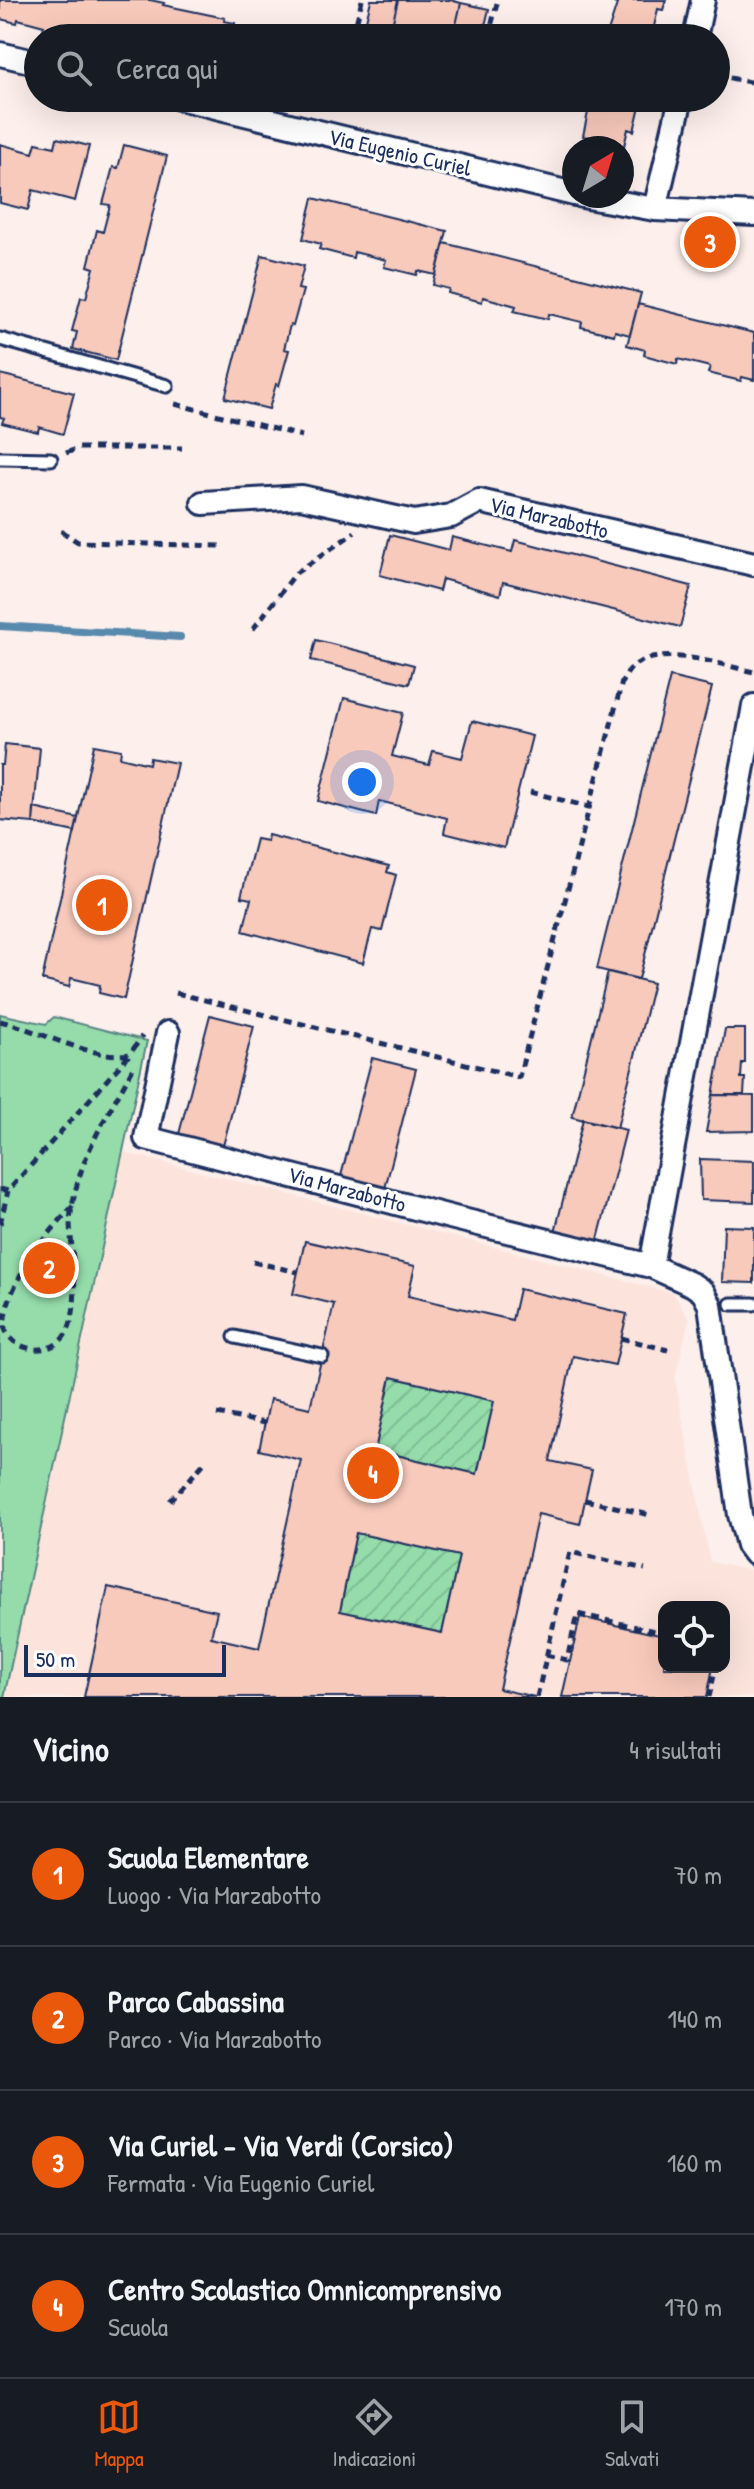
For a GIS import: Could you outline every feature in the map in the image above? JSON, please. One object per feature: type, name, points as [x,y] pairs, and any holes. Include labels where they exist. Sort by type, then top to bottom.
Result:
[{"type":"street","points":[[698,24],[703,0]]},
{"type":"street","points":[[0,54],[24,60]]},
{"type":"street","name":"Via Eugenio Curiel","points":[[237,112],[562,191]]},
{"type":"street","points":[[655,209],[678,112]]},
{"type":"street","points":[[634,205],[754,214]]},
{"type":"street","name":"Via Marzabotto","points":[[203,503],[301,497],[414,522],[451,516],[479,501],[754,564]]},
{"type":"street","points":[[651,1266],[754,706]]},
{"type":"street","name":"Via Marzabotto","points":[[168,1033],[146,1138],[651,1266],[703,1292],[710,1305],[740,1515],[748,1545],[754,1553]]},
{"type":"lane","points":[[0,339],[167,386]]},
{"type":"lane","points":[[0,458],[51,459]]},
{"type":"lane","points":[[731,1304],[754,1304]]},
{"type":"lane","points":[[235,1337],[322,1356]]},
{"type":"path","points":[[356,24],[362,0]]},
{"type":"path","points":[[492,24],[498,0]]},
{"type":"path","points":[[730,78],[754,83]]},
{"type":"path","points":[[164,401],[302,436]]},
{"type":"path","points":[[51,459],[79,448],[182,448]]},
{"type":"path","points":[[253,629],[296,573],[346,540],[378,514]]},
{"type":"path","points":[[61,531],[78,542],[220,546]]},
{"type":"path","points":[[176,993],[519,1077],[622,682],[630,668],[647,658],[672,656],[754,672]]},
{"type":"path","points":[[530,792],[589,807]]},
{"type":"path","points":[[0,1021],[23,1026],[93,1052],[115,1056],[130,1054]]},
{"type":"path","points":[[0,1224],[8,1191],[130,1054],[147,1028],[135,1064],[85,1160],[73,1206],[70,1221],[75,1275],[73,1320],[64,1335],[52,1346],[26,1348],[12,1342],[4,1328],[2,1315],[22,1264],[73,1206]]},
{"type":"path","points":[[0,1189],[8,1191]]},
{"type":"path","points":[[253,1262],[298,1272]]},
{"type":"path","points":[[621,1338],[668,1350]]},
{"type":"path","points":[[217,1414],[265,1423]]},
{"type":"path","points":[[170,1501],[205,1462]]},
{"type":"path","points":[[585,1500],[650,1515]]},
{"type":"path","points":[[537,1697],[570,1552],[645,1569]]},
{"type":"path","points":[[546,1655],[567,1660],[577,1614],[658,1632]]},
{"type":"path","points":[[709,1697],[715,1673]]},
{"type":"shaded area","points":[[123,1152],[673,1293],[689,1319],[675,1379],[710,1562],[754,1571],[754,1697],[4,1697]]},
{"type":"green space","points":[[0,1014],[46,1024],[54,1017],[147,1041],[4,1697],[0,1697]]},
{"type":"green space","points":[[391,1377],[494,1401],[477,1474],[375,1450]]},
{"type":"green space","points":[[356,1533],[459,1556],[442,1633],[340,1611]]},
{"type":"building","points":[[0,0],[150,0],[235,23],[37,24],[18,19],[17,23],[0,19]]},
{"type":"building","points":[[371,0],[398,0],[392,24],[365,24]]},
{"type":"building","points":[[398,0],[450,0],[461,3],[456,24],[392,24]]},
{"type":"building","points":[[615,0],[666,0],[663,10],[658,9],[655,24],[611,24],[617,4]]},
{"type":"building","points":[[461,3],[489,9],[485,24],[456,24]]},
{"type":"building","points":[[588,112],[639,112],[634,131],[628,129],[626,136],[583,136]]},
{"type":"building","points":[[57,138],[89,146],[75,201],[33,190],[28,210],[0,203],[0,144],[33,153],[36,143],[55,147]]},
{"type":"building","points":[[124,145],[167,156],[116,360],[73,349],[77,332],[72,331],[81,297],[86,298],[94,268],[88,266],[97,230],[103,232],[110,205],[103,204],[113,167],[118,168]]},
{"type":"building","points":[[313,198],[447,231],[436,275],[418,271],[417,275],[384,267],[386,260],[354,252],[353,258],[319,249],[321,244],[303,239]]},
{"type":"building","points":[[444,243],[641,293],[630,335],[615,331],[614,335],[581,327],[582,322],[549,314],[548,319],[514,311],[516,306],[483,297],[482,302],[448,293],[449,289],[433,285]]},
{"type":"building","points":[[262,255],[304,266],[298,289],[303,290],[284,349],[289,350],[269,409],[225,398]]},
{"type":"building","points":[[638,304],[754,333],[754,380],[742,377],[741,381],[708,373],[710,367],[678,359],[677,364],[644,355],[645,350],[627,345]]},
{"type":"building","points":[[0,374],[74,393],[63,434],[39,427],[38,432],[2,423]]},
{"type":"building","points":[[390,535],[449,550],[452,537],[512,552],[515,540],[691,586],[680,627],[503,582],[500,595],[442,579],[439,591],[380,575]]},
{"type":"building","points":[[316,640],[414,665],[409,684],[311,660]]},
{"type":"building","points":[[670,677],[712,687],[639,979],[597,969]]},
{"type":"building","points":[[344,698],[403,713],[392,756],[429,765],[433,751],[462,758],[472,721],[532,736],[504,848],[444,833],[447,818],[379,801],[376,816],[318,801]]},
{"type":"building","points":[[5,744],[40,748],[33,823],[0,820],[0,765],[3,765]]},
{"type":"building","points":[[94,745],[121,750],[120,757],[149,764],[150,758],[177,763],[124,999],[99,993],[100,985],[71,978],[69,987],[42,980]]},
{"type":"building","points":[[34,808],[78,818],[75,832],[33,823]]},
{"type":"building","points":[[268,835],[389,866],[387,872],[396,875],[382,931],[372,929],[363,963],[243,931],[251,899],[241,897],[256,839],[267,841]]},
{"type":"building","points":[[608,972],[653,983],[617,1128],[572,1117]]},
{"type":"building","points":[[210,1015],[254,1026],[223,1146],[179,1134]]},
{"type":"building","points":[[725,1029],[745,1029],[745,1063],[742,1063],[741,1078],[745,1078],[744,1095],[713,1095]]},
{"type":"building","points":[[372,1058],[416,1069],[385,1188],[341,1176]]},
{"type":"building","points":[[713,1095],[754,1096],[754,1131],[706,1132]]},
{"type":"building","points":[[583,1119],[626,1130],[596,1247],[554,1236]]},
{"type":"building","points":[[700,1159],[754,1161],[754,1202],[701,1200]]},
{"type":"building","points":[[724,1226],[754,1227],[754,1283],[722,1282]]},
{"type":"building","points":[[305,1241],[415,1266],[408,1296],[512,1320],[519,1289],[627,1314],[615,1365],[573,1356],[550,1461],[592,1470],[580,1524],[538,1514],[499,1689],[535,1697],[84,1697],[108,1587],[217,1611],[211,1637],[259,1648],[301,1460],[259,1450],[270,1399],[310,1408],[334,1304],[293,1294]],"holes":[[[391,1377],[494,1401],[477,1474],[375,1450]],[[356,1533],[459,1556],[442,1633],[340,1611]]]},
{"type":"building","points":[[580,1617],[658,1635],[658,1673],[712,1673],[707,1697],[562,1697]]},
{"type":"waterway","points":[[0,626],[180,637]]},
{"type":"place","name":"Via Curiel - Via Verdi (Corsico)","points":[[710,242]]},
{"type":"place","name":"Scuola Elementare","points":[[102,905]]},
{"type":"place","name":"Parco Cabassina","points":[[49,1268]]},
{"type":"place","name":"Centro Scolastico Omnicomprensivo","points":[[373,1473]]}]
